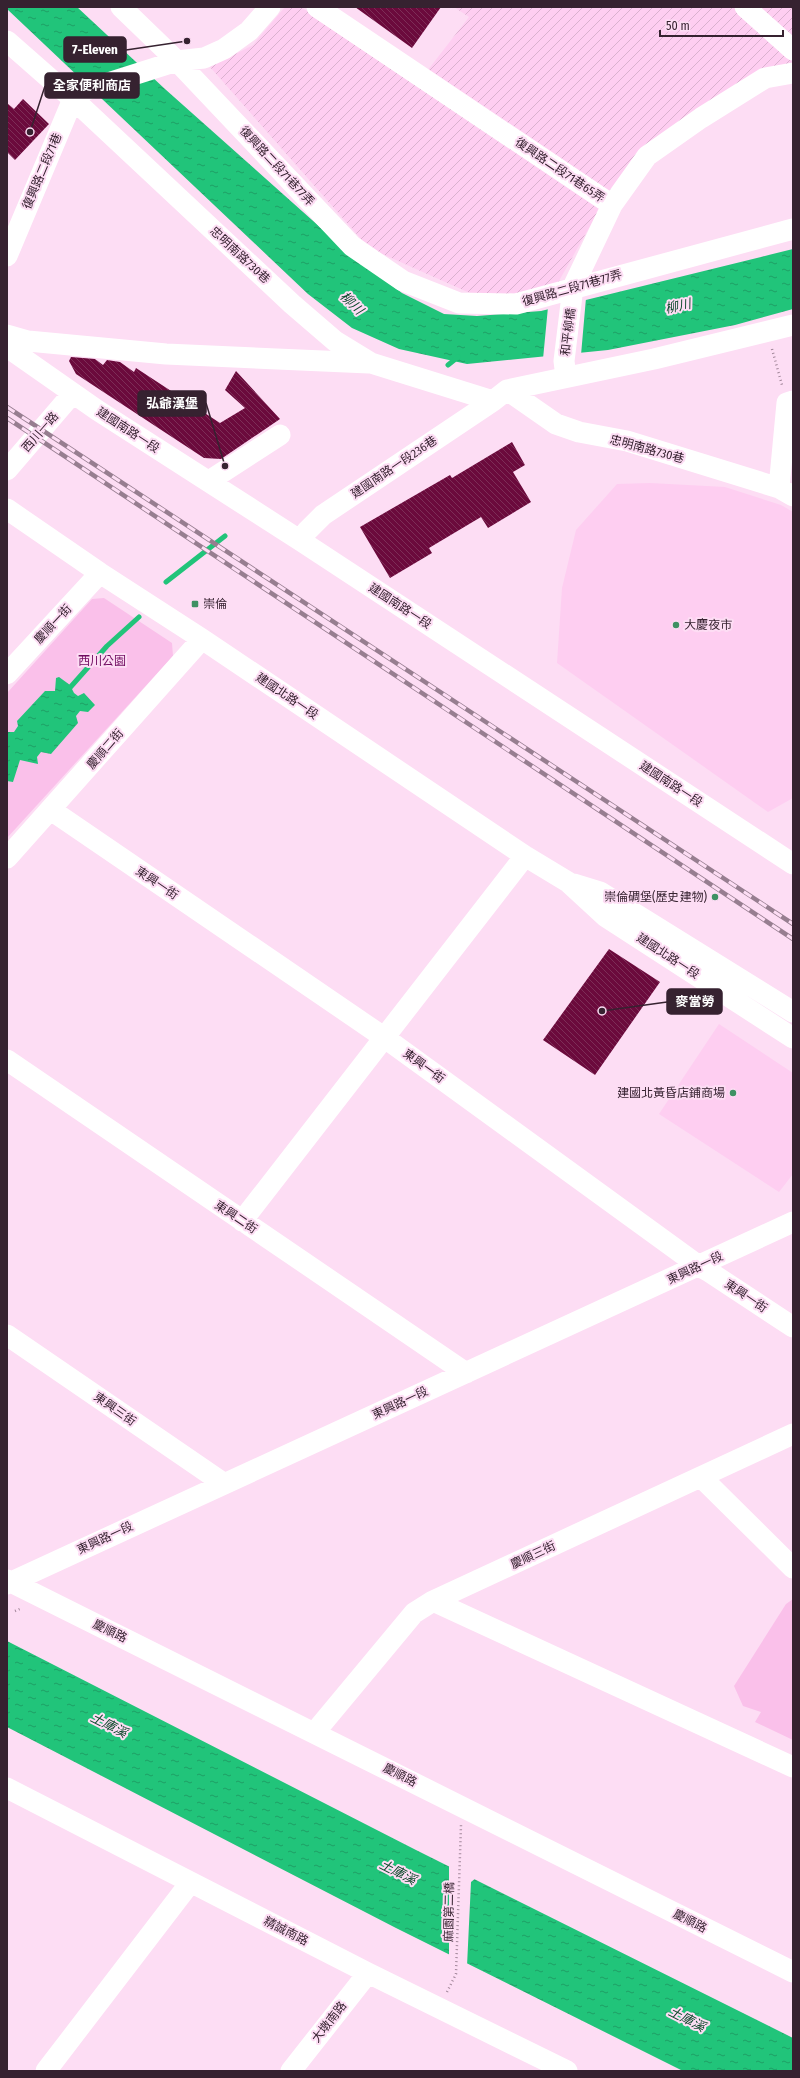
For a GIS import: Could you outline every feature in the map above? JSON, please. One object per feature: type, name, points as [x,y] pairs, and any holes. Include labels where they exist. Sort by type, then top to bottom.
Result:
[{"type":"street","points":[[121,7],[177,61]]},
{"type":"street","points":[[78,95],[177,61],[204,58],[224,50],[249,31],[270,7]]},
{"type":"street","name":"復興路二段71巷65弄","points":[[317,7],[612,205],[647,156],[701,118],[765,78],[793,73]]},
{"type":"street","points":[[745,7],[793,50]]},
{"type":"street","name":"忠明南路730巷","points":[[7,41],[78,95],[292,304],[335,341],[371,363],[500,395],[556,424],[579,432],[627,441],[786,492]]},
{"type":"street","points":[[765,78],[793,55]]},
{"type":"street","name":"復興路二段71巷77弄","points":[[177,61],[352,246],[403,281],[459,303],[516,304],[793,228]]},
{"type":"street","name":"復興路二段71巷","points":[[7,256],[78,95]]},
{"type":"street","name":"和平柳橋","points":[[565,369],[573,289],[612,205]]},
{"type":"street","name":"忠明南路730巷","points":[[500,395],[565,369],[654,359],[793,325]]},
{"type":"street","points":[[7,335],[28,341],[166,354],[371,363]]},
{"type":"street","name":"建國南路一段","points":[[7,347],[73,394],[302,541],[793,864]]},
{"type":"street","name":"西川一路","points":[[7,470],[73,394]]},
{"type":"street","name":"建國南路一段236巷","points":[[302,541],[307,531],[323,515],[500,395]]},
{"type":"street","points":[[786,492],[790,402]]},
{"type":"street","points":[[209,482],[280,434]]},
{"type":"street","name":"建國北路一段","points":[[7,509],[100,573],[202,639],[525,856],[568,882],[606,917],[793,1038]]},
{"type":"street","name":"慶順一街","points":[[7,674],[100,573]]},
{"type":"street","name":"慶順二街","points":[[7,858],[202,639]]},
{"type":"street","name":"東興一街","points":[[51,810],[385,1038],[699,1266],[708,1270],[793,1327]]},
{"type":"street","points":[[242,1221],[525,856]]},
{"type":"street","name":"建國北路一段","points":[[568,882],[600,892],[793,1012]]},
{"type":"street","name":"東興二街","points":[[7,1060],[466,1373]]},
{"type":"street","name":"東興路一段","points":[[8,1582],[793,1222]]},
{"type":"street","name":"東興三街","points":[[7,1335],[223,1483]]},
{"type":"street","name":"慶順三街","points":[[315,1732],[414,1613],[433,1601],[793,1434]]},
{"type":"street","points":[[701,1477],[793,1568]]},
{"type":"street","name":"慶順路","points":[[8,1582],[315,1732],[793,1972]]},
{"type":"street","points":[[433,1601],[793,1767]]},
{"type":"street","name":"精誠南路","points":[[7,1788],[368,1973],[567,2071]]},
{"type":"street","points":[[46,2071],[190,1883]]},
{"type":"street","name":"大墩南路","points":[[291,2071],[368,1973]]},
{"type":"path","points":[[767,331],[790,402]]},
{"type":"path","name":"麻園第二橋","points":[[456,1974],[459,1851]]},
{"type":"shaded area","points":[[285,7],[301,7],[417,84],[469,17],[454,7],[793,7],[793,72],[686,126],[603,203],[555,288],[481,298],[369,248],[210,67],[253,45]]},
{"type":"shaded area","name":"大慶夜市","points":[[650,483],[725,487],[781,505],[793,512],[793,798],[768,812],[557,663],[562,588],[576,530],[617,484]]},
{"type":"shaded area","name":"建國北黃昏店鋪商場","points":[[719,1024],[793,1073],[793,1174],[779,1192],[659,1114]]},
{"type":"green space","name":"西川公園","points":[[104,598],[172,643],[173,656],[7,838],[7,693],[92,599]]},
{"type":"green space","points":[[793,1599],[793,1740],[755,1722],[761,1712],[743,1706],[734,1686],[786,1604]]},
{"type":"water","name":"柳川","points":[[7,7],[77,7],[165,89],[349,253],[402,293],[444,314],[477,316],[541,311],[793,249],[793,309],[735,325],[608,350],[467,364],[399,349],[352,328],[308,294],[7,9]]},
{"type":"water","points":[[59,677],[70,685],[74,693],[78,696],[84,693],[95,705],[88,712],[80,711],[76,716],[78,723],[51,754],[41,752],[37,757],[38,764],[20,760],[13,782],[7,781],[7,732],[14,732],[18,726],[17,721],[45,691],[55,691],[56,678]]},
{"type":"water","name":"土庫溪","points":[[7,1641],[416,1850],[793,2038],[793,2071],[683,2071],[396,1928],[7,1727]]},
{"type":"pier","points":[[586,298],[581,355],[543,359],[548,307]]},
{"type":"pier","points":[[449,1864],[476,1878],[471,1882],[467,1966],[449,1957]]},
{"type":"building","points":[[355,7],[441,7],[412,48]]},
{"type":"building","points":[[23,99],[49,124],[15,160],[7,152],[7,103],[14,109]]},
{"type":"building","points":[[71,357],[95,359],[103,365],[107,360],[120,362],[134,372],[136,368],[220,423],[245,408],[225,390],[236,371],[280,419],[221,459],[204,458],[76,374],[69,361]]},
{"type":"building","points":[[512,442],[525,465],[513,472],[531,502],[488,528],[481,517],[429,548],[432,553],[390,578],[360,527],[450,475],[452,478]]},
{"type":"building","points":[[609,949],[660,982],[595,1075],[543,1040]]},
{"type":"waterway","points":[[448,365],[458,357]]},
{"type":"waterway","points":[[166,582],[225,536]]},
{"type":"waterway","points":[[67,691],[107,646],[139,617]]},
{"type":"railway","points":[[7,407],[793,924]]},
{"type":"railway","points":[[7,418],[793,939]]},
{"type":"place","name":"7-Eleven","points":[[187,41]]},
{"type":"place","name":"全家便利商店","points":[[30,132]]},
{"type":"place","name":"弘爺漢堡","points":[[225,466]]},
{"type":"place","name":"崇倫","points":[[195,604]]},
{"type":"place","name":"大慶夜市","points":[[676,625]]},
{"type":"place","name":"崇倫碉堡(歷史建物)","points":[[715,897]]},
{"type":"place","name":"麥當勞","points":[[602,1011]]},
{"type":"place","name":"建國北黃昏店鋪商場","points":[[733,1093]]}]
